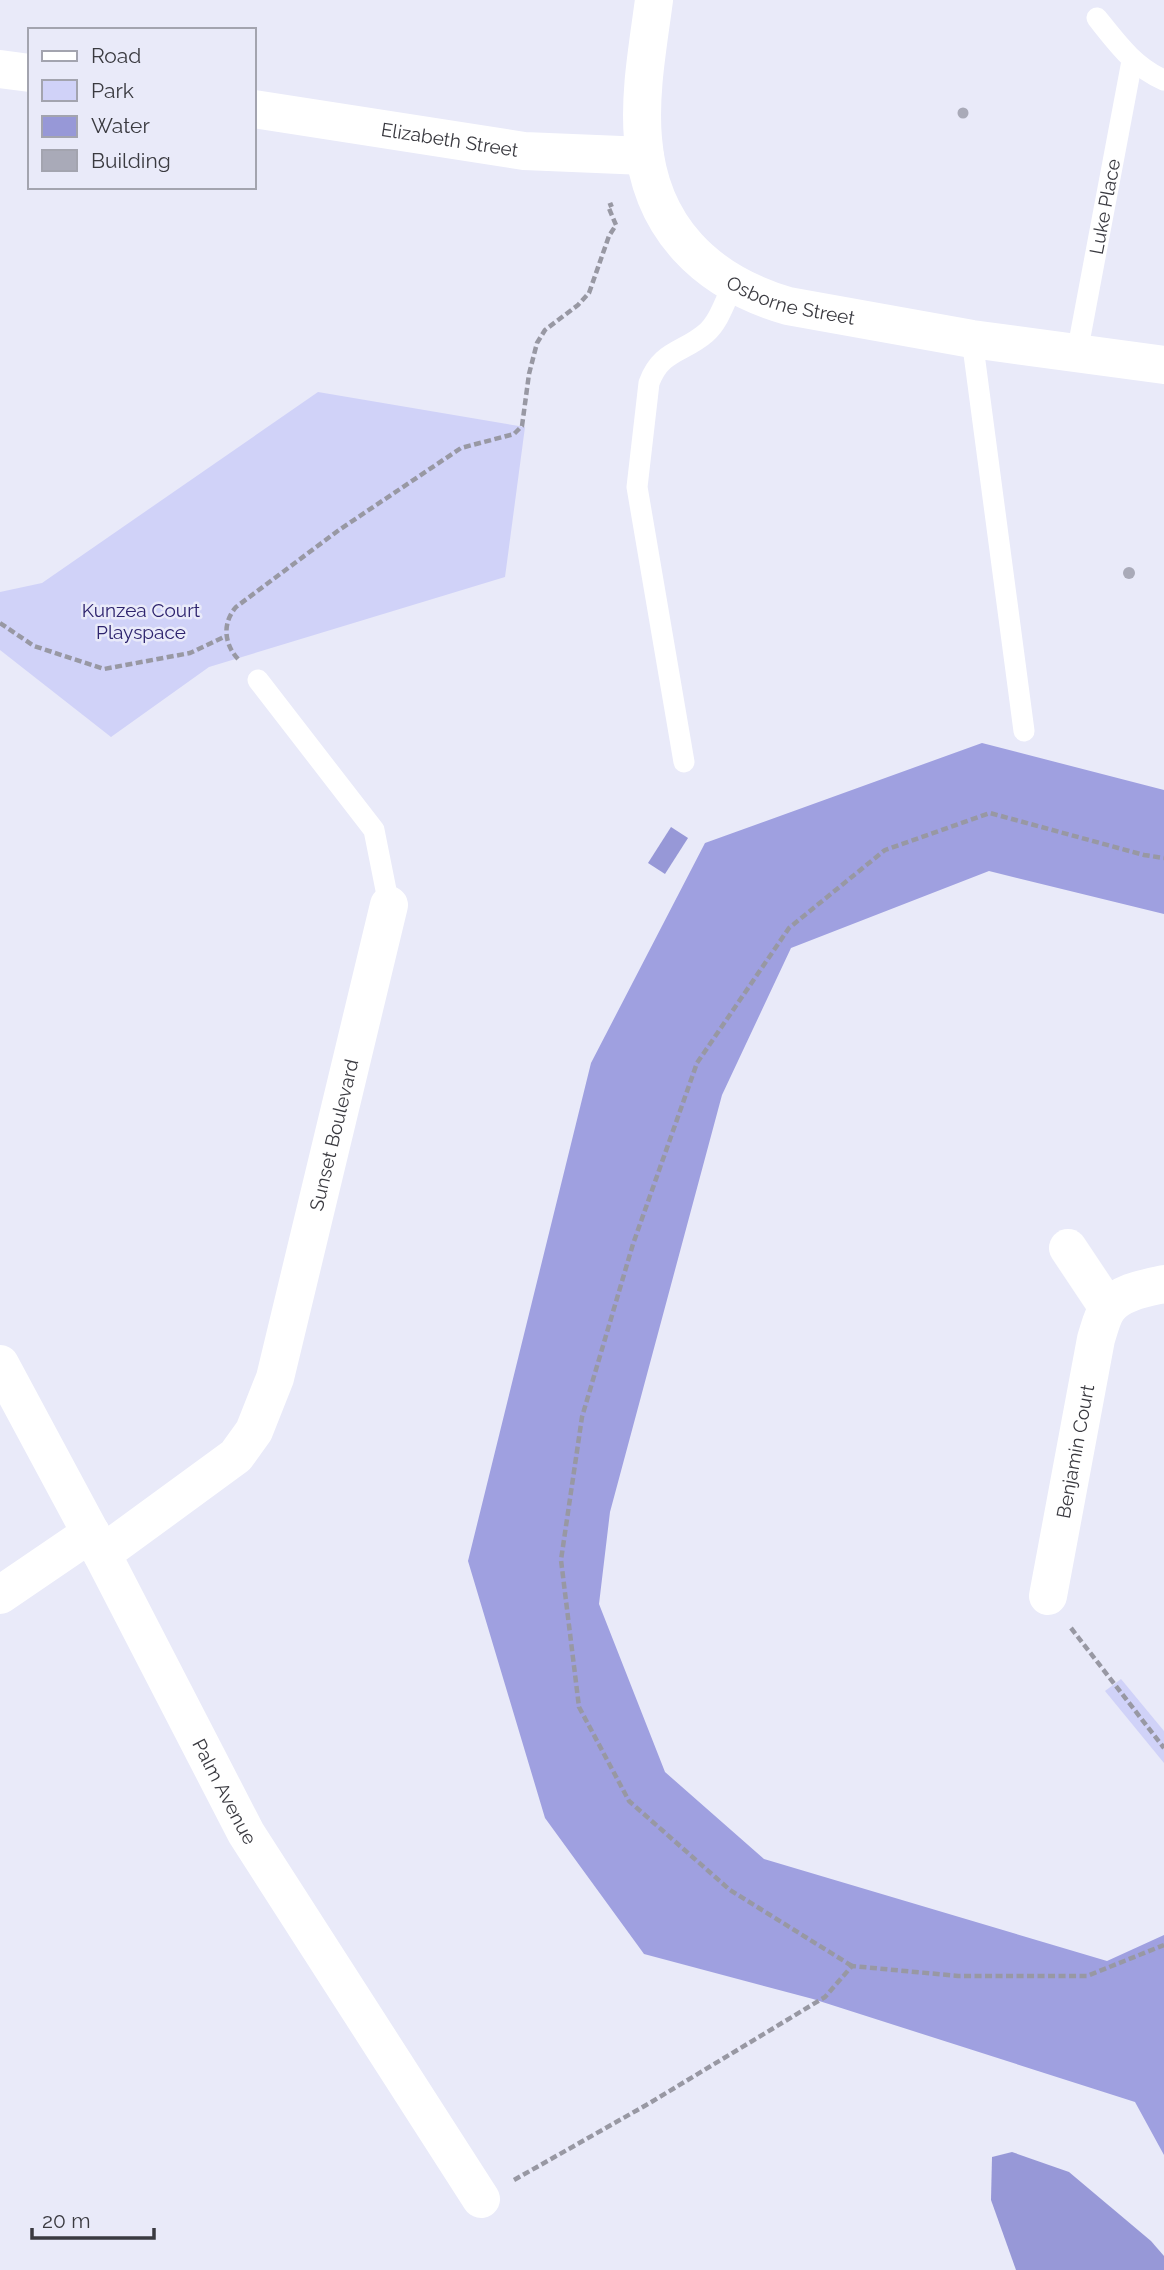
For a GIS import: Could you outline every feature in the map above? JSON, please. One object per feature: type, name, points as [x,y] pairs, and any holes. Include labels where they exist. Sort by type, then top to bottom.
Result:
[{"type":"street","name":"Osborne Street","points":[[654,0],[643,87],[645,156],[653,188],[666,217],[681,240],[702,263],[733,285],[760,298],[788,306],[972,338],[1164,365]]},
{"type":"street","points":[[0,69],[28,74]]},
{"type":"street","name":"Elizabeth Street","points":[[256,109],[524,151],[645,156]]},
{"type":"street","name":"Sunset Boulevard","points":[[0,1595],[97,1544],[236,1456],[254,1431],[278,1365],[388,905]]},
{"type":"street","points":[[1068,1248],[1108,1308],[1119,1299],[1141,1289],[1164,1284]]},
{"type":"street","name":"Benjamin Court","points":[[1048,1596],[1096,1339],[1108,1308]]},
{"type":"street","name":"Palm Avenue","points":[[0,1364],[97,1544],[246,1833],[481,2199]]},
{"type":"lane","points":[[1097,18],[1132,61],[1151,75],[1164,80]]},
{"type":"lane","name":"Luke Place","points":[[1077,353],[1132,61]]},
{"type":"lane","points":[[684,762],[637,487],[649,383],[654,368],[714,326],[733,285]]},
{"type":"lane","points":[[972,338],[1024,730]]},
{"type":"lane","name":"Sunset Boulevard","points":[[258,680],[374,830],[388,905]]},
{"type":"path","points":[[258,680],[232,653],[226,636],[227,620],[236,607],[340,530],[461,448],[514,434],[522,426],[529,374],[537,343],[545,330],[578,305],[589,293],[609,236],[616,225],[608,206],[613,204]]},
{"type":"path","points":[[0,623],[34,646],[104,669],[190,653],[226,636]]},
{"type":"path","points":[[1164,858],[990,813],[886,850],[789,928],[697,1063],[634,1244],[582,1417],[561,1560],[579,1707],[629,1801],[730,1889],[852,1966],[958,1976],[1087,1976],[1164,1945]]},
{"type":"path","points":[[1048,1596],[1094,1660],[1164,1748]]},
{"type":"path","points":[[481,2199],[648,2105],[825,1997],[852,1966]]},
{"type":"green space","name":"Kunzea Court Playspace","points":[[318,392],[525,427],[505,577],[209,667],[111,737],[0,650],[0,592],[42,583]]},
{"type":"green space","points":[[1121,1679],[1164,1731],[1164,1763],[1105,1691]]},
{"type":"shaded area","points":[[982,743],[1164,790],[1164,914],[989,871],[791,948],[722,1095],[610,1512],[599,1604],[665,1772],[764,1859],[1107,1961],[1164,1935],[1164,2155],[1135,2102],[813,1999],[644,1954],[545,1818],[468,1561],[591,1063],[705,843]]},
{"type":"water","points":[[671,827],[688,838],[665,874],[648,863]]},
{"type":"water","points":[[1012,2152],[1069,2172],[1151,2241],[1164,2256],[1164,2270],[1016,2270],[991,2200],[992,2157]]},
{"type":"building","points":[[963,107],[969,113],[963,119],[957,113]]},
{"type":"building","points":[[1129,567],[1135,573],[1129,579],[1123,573]]}]
